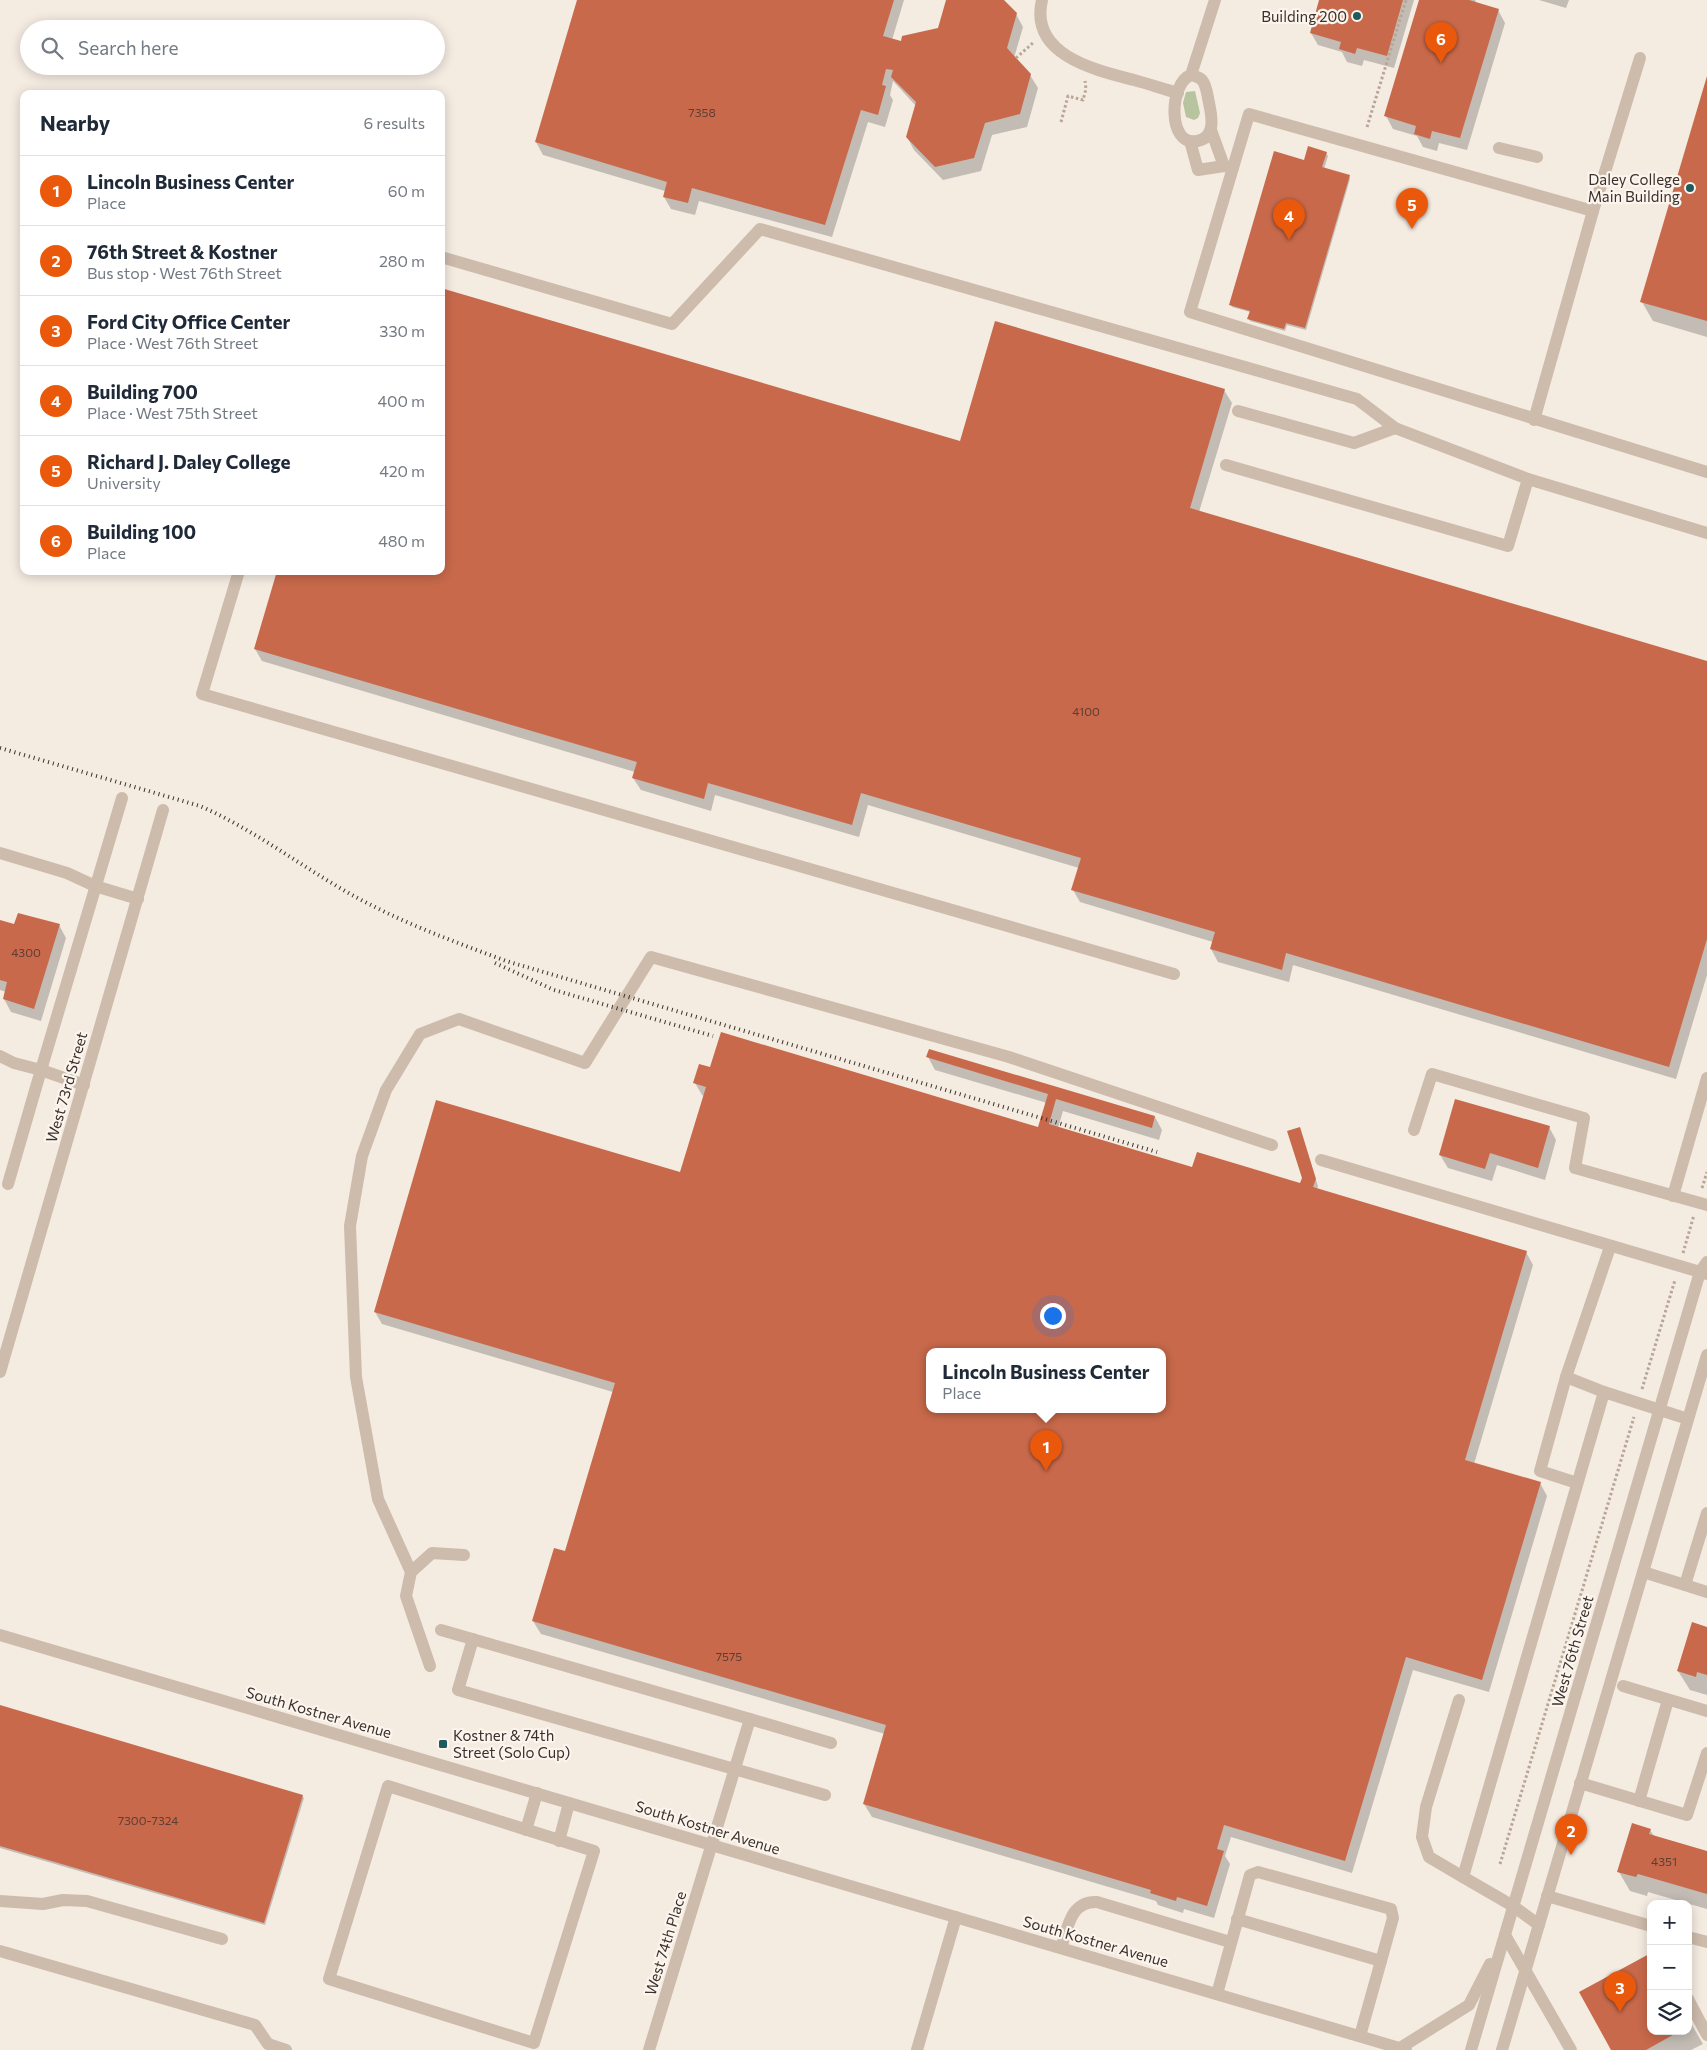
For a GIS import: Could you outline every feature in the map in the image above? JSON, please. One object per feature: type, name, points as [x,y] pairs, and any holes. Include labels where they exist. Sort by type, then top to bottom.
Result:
[{"type":"street","points":[[1042,0],[1041,22],[1048,38],[1059,51],[1072,61],[1102,72],[1178,93]]},
{"type":"street","points":[[1215,0],[1191,76],[1182,81],[1178,93],[1174,112],[1175,125],[1179,132],[1190,141],[1198,170],[1228,167]]},
{"type":"street","points":[[1534,420],[1593,211],[1640,58]]},
{"type":"street","points":[[1190,141],[1200,140],[1211,130],[1213,122],[1205,85],[1201,79],[1191,76]]},
{"type":"street","points":[[1593,211],[1249,114],[1228,167],[1190,312],[1707,472]]},
{"type":"street","points":[[1211,130],[1228,167]]},
{"type":"street","points":[[1499,148],[1537,157]]},
{"type":"street","points":[[445,258],[672,324],[760,229],[1357,399],[1395,428],[1528,479],[1707,533]]},
{"type":"street","points":[[1238,411],[1354,443],[1395,428]]},
{"type":"street","points":[[1226,465],[1508,546],[1528,479]]},
{"type":"street","points":[[238,575],[202,694],[1174,974]]},
{"type":"street","points":[[8,1184],[122,798]]},
{"type":"street","name":"West 73rd Street","points":[[0,1372],[163,810]]},
{"type":"street","points":[[0,853],[67,873],[96,886],[138,899]]},
{"type":"street","points":[[430,1666],[406,1596],[410,1572],[378,1499],[358,1386],[350,1226],[362,1156],[382,1099],[420,1034],[459,1019],[586,1063],[651,957],[1009,1058],[1272,1145]]},
{"type":"street","points":[[0,1056],[14,1063],[84,1085]]},
{"type":"street","points":[[1414,1130],[1432,1074],[1584,1118],[1575,1168],[1702,1204]]},
{"type":"street","points":[[1673,1196],[1707,1078]]},
{"type":"street","points":[[1321,1160],[1610,1247],[1679,1266],[1705,1270]]},
{"type":"street","points":[[1577,1483],[1540,1471],[1566,1378],[1610,1247]]},
{"type":"street","name":"West 76th Street","points":[[1471,2050],[1660,1410],[1705,1270]]},
{"type":"street","points":[[1502,2050],[1707,1355]]},
{"type":"street","points":[[1566,1378],[1688,1419]]},
{"type":"street","points":[[1462,1877],[1604,1392]]},
{"type":"street","points":[[1685,1585],[1707,1513]]},
{"type":"street","points":[[410,1572],[432,1553],[464,1555]]},
{"type":"street","points":[[1643,1572],[1707,1592]]},
{"type":"street","points":[[441,1630],[831,1743]]},
{"type":"street","name":"South Kostner Avenue","points":[[0,1635],[1402,2049]]},
{"type":"street","points":[[473,1639],[458,1690],[825,1796]]},
{"type":"street","points":[[1623,1686],[1707,1711]]},
{"type":"street","points":[[1459,1700],[1426,1807],[1422,1837],[1429,1857],[1513,1906],[1539,1924]]},
{"type":"street","points":[[1639,1801],[1668,1700]]},
{"type":"street","name":"West 74th Place","points":[[649,2050],[750,1719]]},
{"type":"street","points":[[1580,1783],[1687,1816],[1707,1753]]},
{"type":"street","points":[[388,1786],[559,1840],[594,1851],[534,2043],[329,1979],[388,1786]]},
{"type":"street","points":[[526,1830],[537,1793]]},
{"type":"street","points":[[559,1840],[569,1802]]},
{"type":"street","points":[[1217,1994],[1236,1919],[1250,1875],[1258,1872],[1381,1906],[1390,1909],[1394,1918],[1360,2036]]},
{"type":"street","points":[[1547,1896],[1647,1926]]},
{"type":"street","points":[[0,1901],[43,1904],[63,1900],[87,1901],[222,1939]]},
{"type":"street","points":[[1061,1948],[1073,1914],[1082,1903],[1088,1901],[1097,1902],[1230,1942]]},
{"type":"street","points":[[917,2050],[956,1917]]},
{"type":"street","points":[[1236,1919],[1381,1961]]},
{"type":"street","points":[[1505,1934],[1571,2050]]},
{"type":"street","points":[[1402,2049],[1469,2005],[1505,1934]]},
{"type":"street","points":[[1692,1938],[1707,1942]]},
{"type":"street","points":[[0,1950],[255,2025],[268,2044],[286,2050]]},
{"type":"street","points":[[1692,2007],[1707,2035]]},
{"type":"path","points":[[1367,127],[1406,0]]},
{"type":"path","points":[[1016,58],[1037,39]]},
{"type":"path","points":[[1500,1864],[1679,1266],[1702,1204],[1707,1172]]},
{"type":"green space","points":[[1195,91],[1200,113],[1198,118],[1194,120],[1186,117],[1183,103],[1186,92]]},
{"type":"building","points":[[577,0],[894,0],[883,36],[901,41],[902,36],[938,28],[946,0],[1004,0],[1017,13],[1007,48],[1031,74],[1020,114],[985,123],[974,158],[935,167],[906,137],[916,102],[891,77],[893,70],[886,69],[882,85],[886,86],[878,115],[861,110],[825,225],[692,188],[688,203],[663,197],[667,182],[535,142]]},
{"type":"building","name":"Building 200","points":[[1319,0],[1403,0],[1387,56],[1357,48],[1355,54],[1339,49],[1341,42],[1310,33]]},
{"type":"building","points":[[1419,0],[1469,0],[1499,9],[1460,138],[1432,131],[1430,139],[1414,134],[1416,126],[1384,116]]},
{"type":"building","name":"Daley College Main Building","points":[[1707,76],[1707,321],[1640,302]]},
{"type":"building","points":[[1308,146],[1327,152],[1322,167],[1350,175],[1305,328],[1286,323],[1284,329],[1247,319],[1250,311],[1229,305],[1274,151],[1304,160]]},
{"type":"building","points":[[445,289],[960,441],[995,321],[1225,389],[1190,508],[1707,661],[1707,939],[1669,1067],[1286,953],[1282,970],[1210,949],[1215,932],[1071,890],[1081,858],[861,793],[852,825],[708,783],[704,799],[632,778],[637,762],[254,649],[276,575],[445,575]]},
{"type":"building","points":[[18,913],[60,924],[34,1009],[3,999],[7,982],[0,980],[0,920],[14,924]]},
{"type":"building","points":[[721,1032],[1038,1127],[1048,1094],[926,1057],[929,1049],[1155,1116],[1152,1128],[1056,1099],[1049,1124],[1192,1167],[1197,1152],[1300,1183],[1302,1178],[1287,1131],[1300,1127],[1316,1179],[1313,1187],[1527,1251],[1465,1460],[1541,1482],[1482,1680],[1406,1657],[1345,1861],[1224,1825],[1217,1849],[1224,1851],[1207,1906],[1177,1897],[1176,1901],[1150,1893],[1151,1890],[863,1804],[886,1725],[532,1621],[554,1548],[565,1551],[615,1383],[374,1312],[436,1100],[680,1172],[706,1087],[693,1083],[699,1064],[710,1067]]},
{"type":"building","points":[[1455,1099],[1550,1126],[1538,1168],[1490,1153],[1485,1169],[1439,1155]]},
{"type":"building","points":[[1692,1622],[1707,1627],[1707,1675],[1697,1672],[1696,1677],[1677,1671]]},
{"type":"building","points":[[0,1705],[303,1795],[264,1923],[0,1846]]},
{"type":"building","points":[[1632,1823],[1651,1829],[1649,1834],[1707,1851],[1707,1894],[1638,1874],[1636,1877],[1617,1872]]},
{"type":"building","points":[[1647,1955],[1647,2035],[1673,2035],[1646,2050],[1611,2050],[1579,1992]]},
{"type":"railway","points":[[0,748],[200,806],[252,833],[335,885],[376,908],[440,936],[506,961],[1157,1152]]},
{"type":"railway","points":[[495,963],[554,990],[713,1036]]},
{"type":"place","name":"Building 200","points":[[1357,16]]},
{"type":"place","name":"Building 100","points":[[1441,63]]},
{"type":"place","name":"Daley College Main Building","points":[[1690,188]]},
{"type":"place","name":"Richard J. Daley College","points":[[1412,229]]},
{"type":"place","name":"Building 700","points":[[1289,240]]},
{"type":"place","name":"Lincoln Business Center","points":[[1046,1471]]},
{"type":"place","name":"Kostner & 74th Street (Solo Cup)","points":[[443,1744]]},
{"type":"place","name":"76th Street & Kostner","points":[[1571,1855]]},
{"type":"place","name":"Ford City Office Center","points":[[1620,2012]]}]
